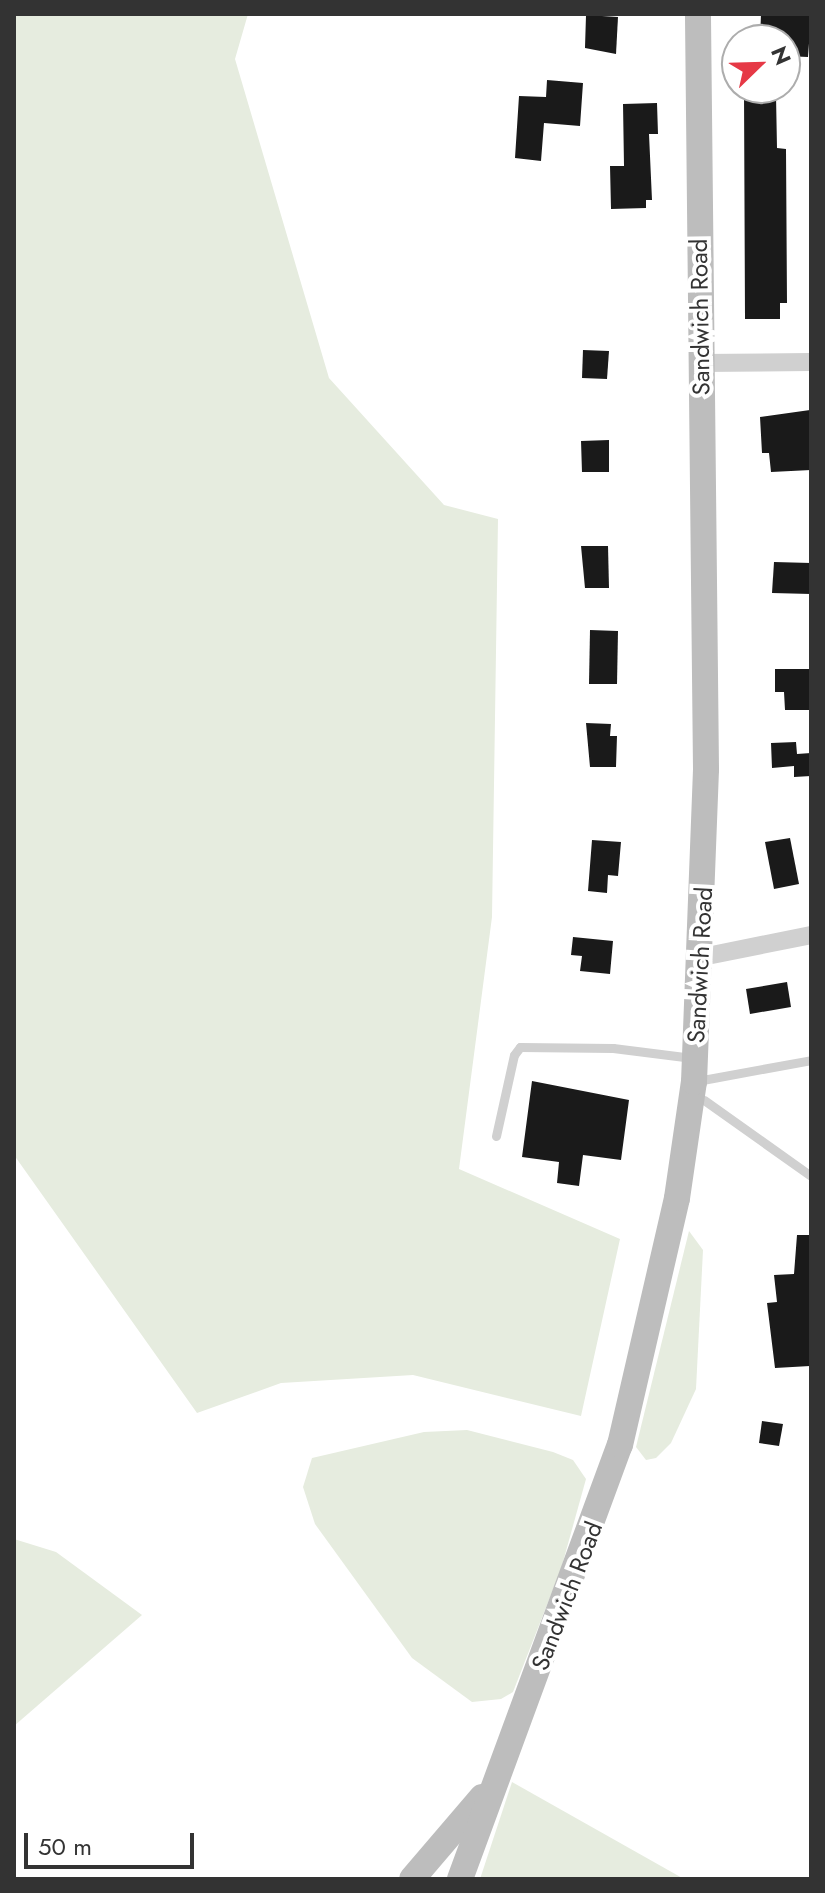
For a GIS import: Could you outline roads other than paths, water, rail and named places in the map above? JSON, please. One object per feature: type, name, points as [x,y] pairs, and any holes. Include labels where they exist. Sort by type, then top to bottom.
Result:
[{"type":"main road","name":"Sandwich Road","points":[[460,1879],[620,1445],[677,1198],[698,1080],[706,711],[698,14]]},
{"type":"main road","points":[[412,1879],[495,1782]]},
{"type":"street","points":[[701,363],[811,362]]},
{"type":"street","points":[[702,957],[811,935]]},
{"type":"lane","points":[[496,1136],[514,1055],[520,1047],[613,1048],[698,1080],[811,1176]]},
{"type":"lane","points":[[698,1080],[811,1060]]}]
